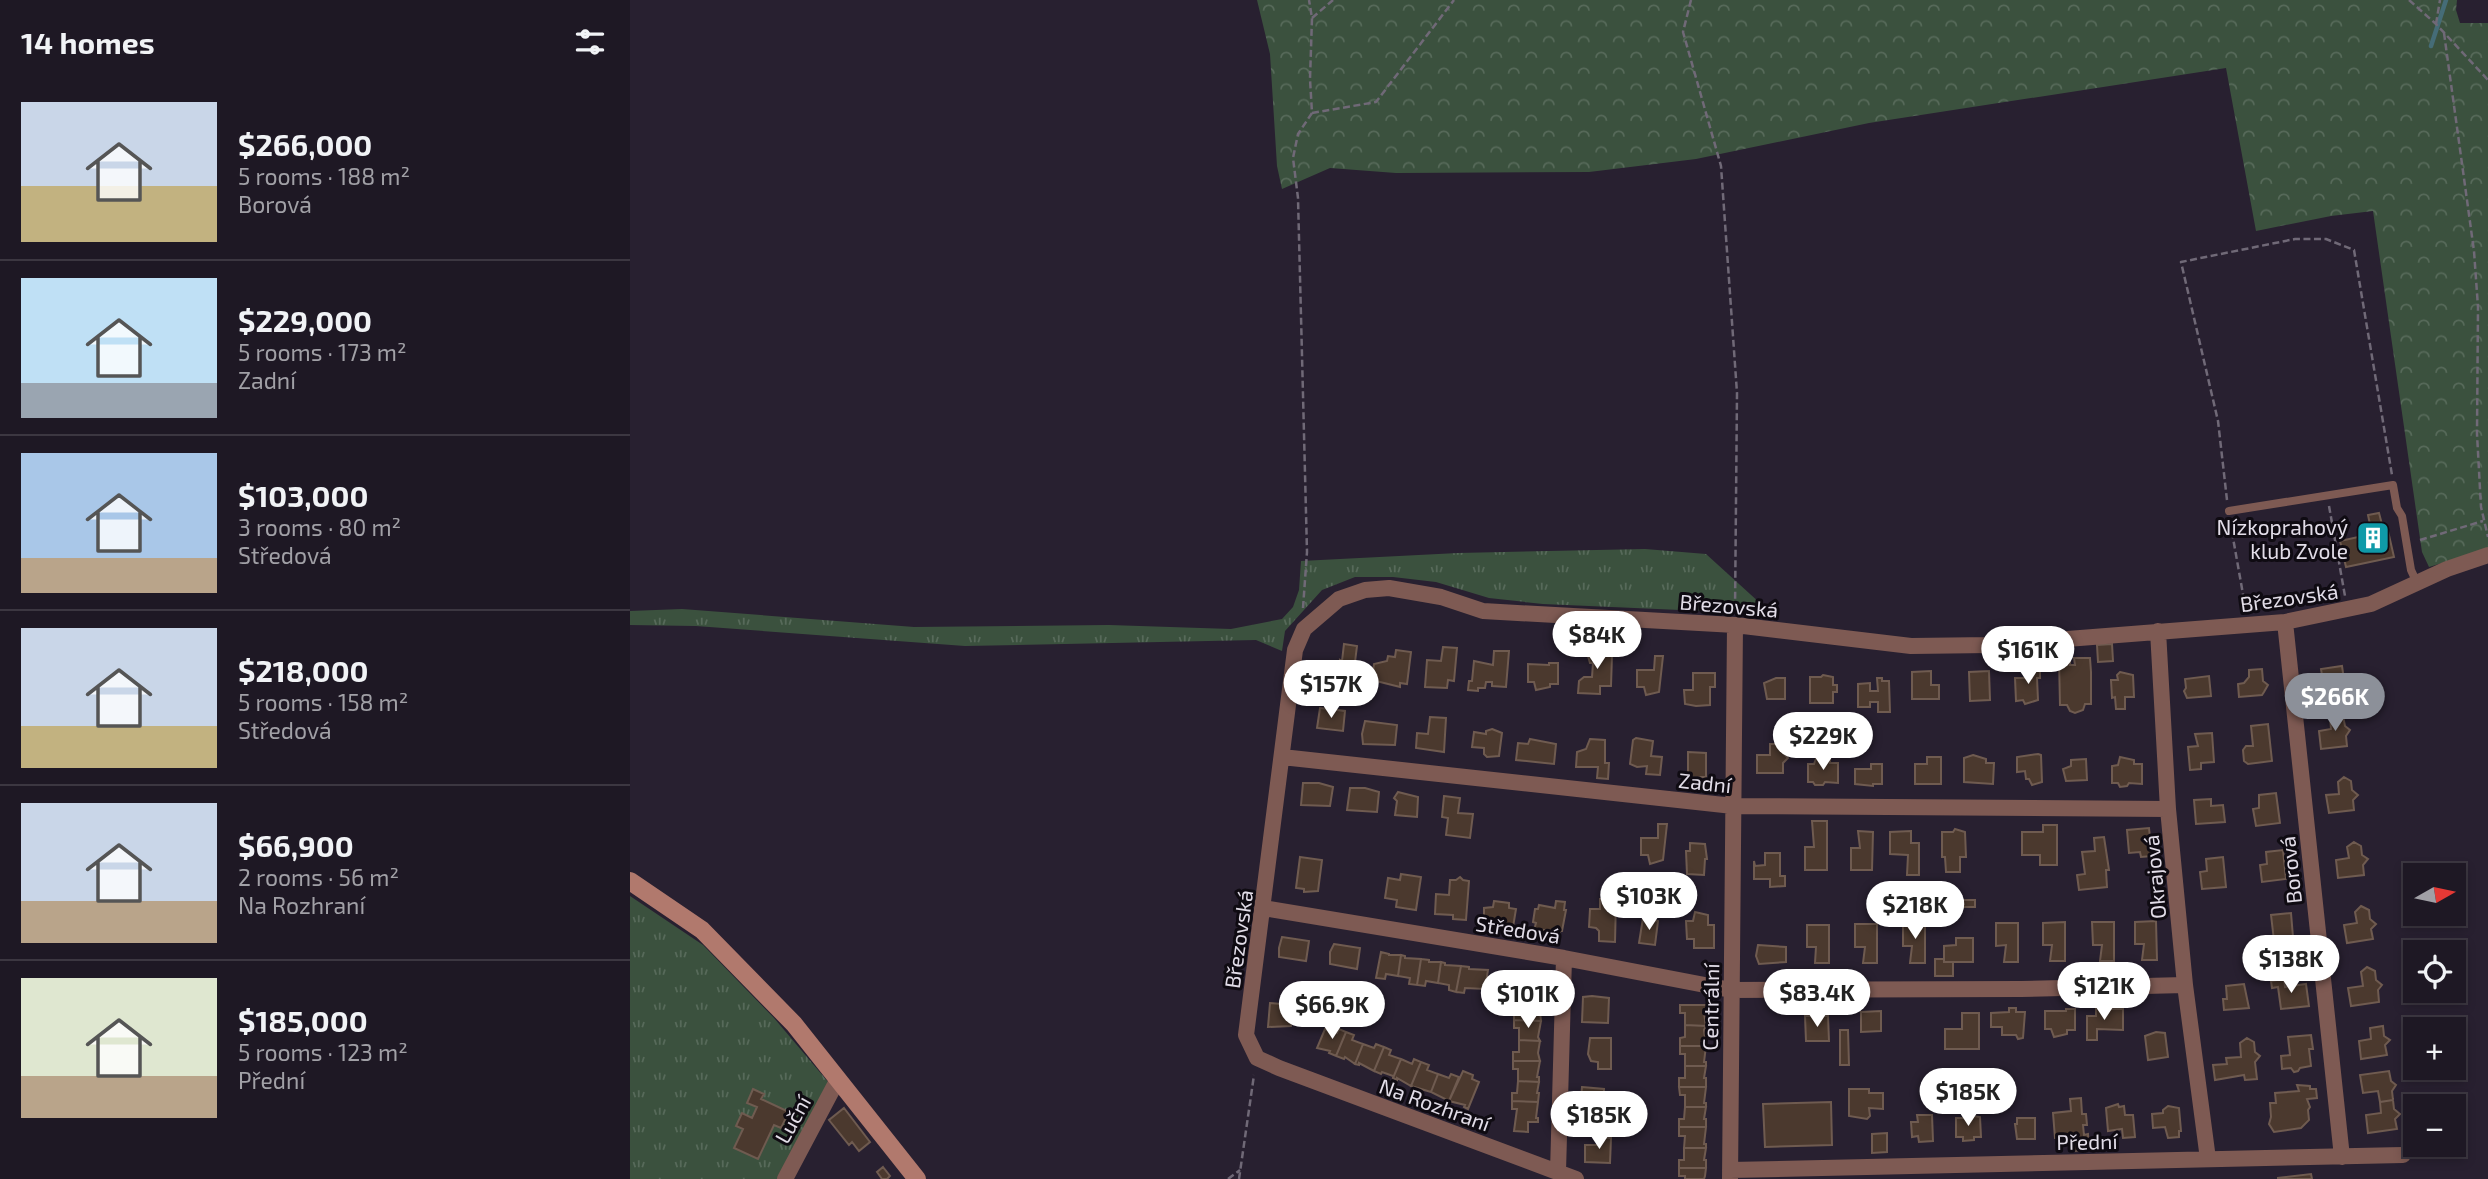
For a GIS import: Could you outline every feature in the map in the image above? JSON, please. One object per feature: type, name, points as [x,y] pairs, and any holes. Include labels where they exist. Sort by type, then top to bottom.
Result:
[{"type":"street","name":"Březovská","points":[[1256,1058],[1246,1035],[1295,650],[1304,629],[1339,599],[1365,590],[1388,588],[1441,597],[1483,611],[1735,625],[1911,646],[1990,645],[2285,622],[2371,604],[2447,569],[2488,555]]},
{"type":"street","name":"Borová","points":[[2285,622],[2342,1157]]},
{"type":"street","name":"Centrální","points":[[1730,1174],[1735,625]]},
{"type":"street","name":"Okrajová","points":[[2158,631],[2168,808],[2185,985],[2208,1159]]},
{"type":"street","name":"Zadní","points":[[1282,757],[1733,806],[2168,808]]},
{"type":"street","points":[[630,881],[702,930],[794,1024],[914,1178]]},
{"type":"street","name":"Středová","points":[[1263,908],[1564,958],[1731,990],[2021,989],[2185,985]]},
{"type":"street","points":[[1558,1172],[1564,958]]},
{"type":"street","name":"Na Rozhraní","points":[[1256,1058],[1576,1179]]},
{"type":"street","name":"Luční","points":[[785,1179],[838,1079]]},
{"type":"street","name":"Přední","points":[[1730,1174],[2403,1155]]},
{"type":"lane","points":[[2229,511],[2393,485],[2397,508],[2402,516],[2411,570],[2417,583]]},
{"type":"path","points":[[1304,629],[1302,597],[1307,552],[1298,198],[1293,159],[1298,134],[1311,113],[1309,0]]},
{"type":"path","points":[[1311,18],[1333,0]]},
{"type":"path","points":[[1311,113],[1376,102],[1454,0]]},
{"type":"path","points":[[1691,0],[1683,32],[1721,166],[1737,380],[1735,625]]},
{"type":"path","points":[[2409,0],[2436,24],[2488,80]]},
{"type":"path","points":[[2436,24],[2440,0]]},
{"type":"path","points":[[2444,33],[2474,251],[2477,435],[2483,521],[2488,537]]},
{"type":"path","points":[[2249,625],[2229,511],[2218,421],[2181,262],[2295,239],[2326,239],[2354,250],[2393,485]]},
{"type":"path","points":[[2327,496],[2347,610]]},
{"type":"path","points":[[2420,540],[2483,521]]},
{"type":"path","points":[[1239,1179],[1256,1058]]},
{"type":"path","points":[[1228,1179],[1240,1170]]},
{"type":"green space","points":[[1257,0],[2457,0],[2456,10],[2460,23],[2488,23],[2488,549],[2429,567],[2422,552],[2373,211],[2331,216],[2256,231],[2226,68],[1869,123],[1696,159],[1589,172],[1396,173],[1330,168],[1282,189],[1277,166],[1270,54]]},
{"type":"green space","points":[[1645,549],[1706,554],[1772,614],[1543,604],[1489,598],[1436,582],[1393,577],[1355,577],[1322,590],[1285,631],[1282,651],[1256,640],[965,646],[696,626],[630,625],[630,611],[682,609],[914,627],[1109,625],[1231,629],[1282,619],[1293,607],[1299,590],[1301,561],[1458,553]]},
{"type":"green space","points":[[630,896],[703,945],[774,1018],[829,1083],[778,1179],[630,1179]]},
{"type":"building","name":"Nízkoprahový klub Zvole","points":[[2379,513],[2384,532],[2388,531],[2394,557],[2346,567],[2340,541],[2372,534],[2368,515]]},
{"type":"building","points":[[1588,642],[1602,642],[1601,655],[1612,655],[1611,686],[1600,686],[1600,694],[1578,693],[1579,681],[1584,677],[1592,677],[1593,663],[1590,663],[1588,656]]},
{"type":"building","points":[[1344,644],[1357,646],[1355,662],[1361,663],[1357,695],[1321,688],[1322,673],[1341,675],[1340,660],[1342,661]]},
{"type":"building","points":[[2112,644],[2113,661],[2098,662],[2097,645]]},
{"type":"building","points":[[1443,647],[1457,648],[1454,681],[1448,680],[1447,688],[1425,687],[1427,660],[1441,661]]},
{"type":"building","points":[[1396,650],[1411,652],[1407,684],[1400,683],[1400,687],[1372,680],[1374,664],[1387,661],[1388,656],[1395,657]]},
{"type":"building","points":[[1494,651],[1509,651],[1506,687],[1492,686],[1492,682],[1486,682],[1485,688],[1478,688],[1478,691],[1468,690],[1474,661],[1493,665]]},
{"type":"building","points":[[1655,656],[1663,656],[1659,692],[1646,695],[1644,687],[1637,687],[1637,670],[1654,670]]},
{"type":"building","points":[[2074,658],[2090,658],[2091,672],[2091,704],[2085,704],[2083,710],[2075,713],[2070,711],[2067,705],[2060,705],[2059,659],[2066,659],[2070,661],[2070,665],[2075,665]]},
{"type":"building","points":[[1558,663],[1558,684],[1550,684],[1550,687],[1536,690],[1534,682],[1528,682],[1528,664]]},
{"type":"building","points":[[2040,663],[2040,678],[2037,678],[2038,700],[2025,704],[2023,700],[2016,701],[2015,678],[2032,678],[2032,664]]},
{"type":"building","points":[[2342,666],[2345,686],[2324,688],[2321,669]]},
{"type":"building","points":[[2262,669],[2263,681],[2268,685],[2262,695],[2239,697],[2238,684],[2244,683],[2249,677],[2249,670]]},
{"type":"building","points":[[1931,671],[1931,685],[1939,685],[1939,699],[1912,699],[1912,672]]},
{"type":"building","points":[[1989,671],[1990,700],[1970,701],[1969,672]]},
{"type":"building","points":[[2120,672],[2133,675],[2134,697],[2125,697],[2125,709],[2116,709],[2115,697],[2112,698],[2111,680],[2118,680],[2117,675]]},
{"type":"building","points":[[1693,673],[1715,673],[1715,687],[1710,687],[1710,705],[1685,704],[1684,690],[1693,690]]},
{"type":"building","points":[[2209,676],[2211,696],[2187,698],[2184,691],[2185,679]]},
{"type":"building","points":[[1810,677],[1833,677],[1833,685],[1837,685],[1837,692],[1833,692],[1833,703],[1810,703]]},
{"type":"building","points":[[1785,678],[1785,699],[1767,699],[1764,683]]},
{"type":"building","points":[[1877,678],[1889,681],[1890,712],[1878,712],[1878,702],[1870,702],[1870,707],[1858,707],[1858,684],[1870,683],[1870,691],[1878,691]]},
{"type":"building","points":[[1320,708],[1345,711],[1343,731],[1317,728]]},
{"type":"building","points":[[2336,712],[2343,716],[2345,726],[2350,730],[2346,736],[2347,746],[2321,749],[2319,731],[2331,729],[2330,718]]},
{"type":"building","points":[[1430,717],[1446,718],[1444,752],[1416,748],[1417,733],[1428,734]]},
{"type":"building","points":[[1365,721],[1397,725],[1395,745],[1363,744]]},
{"type":"building","points":[[2268,724],[2272,761],[2248,764],[2244,761],[2243,750],[2246,746],[2253,746],[2251,726]]},
{"type":"building","points":[[1492,729],[1502,733],[1499,756],[1487,757],[1484,748],[1472,747],[1474,732],[1486,734],[1486,731]]},
{"type":"building","points":[[2212,733],[2214,762],[2201,763],[2201,769],[2190,770],[2188,747],[2198,746],[2195,734]]},
{"type":"building","points":[[1636,738],[1653,741],[1651,756],[1662,757],[1660,775],[1646,774],[1647,766],[1637,767],[1630,764],[1633,740]]},
{"type":"building","points":[[1530,739],[1556,744],[1554,764],[1516,760],[1518,743],[1528,744]]},
{"type":"building","points":[[1590,739],[1605,740],[1605,763],[1609,763],[1608,779],[1597,778],[1598,767],[1576,767],[1577,752],[1586,749]]},
{"type":"building","points":[[1770,744],[1783,744],[1783,753],[1788,758],[1783,763],[1783,773],[1757,773],[1757,755],[1770,755]]},
{"type":"building","points":[[1688,752],[1706,753],[1706,777],[1688,777]]},
{"type":"building","points":[[1973,755],[1986,759],[1986,763],[1994,763],[1993,784],[1964,782],[1964,758]]},
{"type":"building","points":[[2041,755],[2042,782],[2032,785],[2029,779],[2026,779],[2025,771],[2017,772],[2017,757]]},
{"type":"building","points":[[1817,756],[1830,759],[1830,763],[1838,763],[1838,783],[1825,782],[1823,785],[1815,785],[1808,782],[1808,764],[1814,764]]},
{"type":"building","points":[[1927,757],[1941,757],[1941,784],[1915,784],[1915,764],[1927,764]]},
{"type":"building","points":[[2120,757],[2134,760],[2134,764],[2142,764],[2142,784],[2129,783],[2120,787],[2118,783],[2112,783],[2112,766],[2118,765]]},
{"type":"building","points":[[2086,759],[2087,780],[2066,781],[2063,769],[2071,766],[2071,760]]},
{"type":"building","points":[[1871,764],[1882,764],[1882,784],[1855,784],[1855,769],[1871,769]]},
{"type":"building","points":[[2344,777],[2351,781],[2352,790],[2358,795],[2353,800],[2354,810],[2329,813],[2326,795],[2339,794],[2338,782]]},
{"type":"building","points":[[1303,783],[1319,783],[1333,787],[1330,806],[1301,805]]},
{"type":"building","points":[[1350,788],[1379,792],[1377,812],[1347,810]]},
{"type":"building","points":[[1398,792],[1418,797],[1417,817],[1395,815],[1397,801],[1394,798]]},
{"type":"building","points":[[2276,793],[2280,823],[2256,826],[2253,809],[2259,808],[2259,795]]},
{"type":"building","points":[[1444,796],[1460,798],[1458,813],[1473,814],[1470,838],[1446,835],[1448,818],[1442,817]]},
{"type":"building","points":[[2211,799],[2211,806],[2223,805],[2225,822],[2196,824],[2194,800]]},
{"type":"building","points":[[1812,821],[1827,821],[1827,870],[1805,870],[1805,847],[1814,847]]},
{"type":"building","points":[[1658,824],[1667,824],[1663,860],[1650,864],[1648,855],[1641,855],[1641,838],[1658,838]]},
{"type":"building","points":[[2043,825],[2057,825],[2057,865],[2040,865],[2040,855],[2022,855],[2022,832],[2043,832]]},
{"type":"building","points":[[2149,828],[2152,856],[2141,857],[2140,852],[2129,853],[2127,830]]},
{"type":"building","points":[[1955,829],[1965,832],[1966,857],[1960,857],[1960,872],[1946,872],[1945,857],[1942,857],[1942,832],[1953,832]]},
{"type":"building","points":[[1858,831],[1873,832],[1872,870],[1851,870],[1851,848],[1860,848]]},
{"type":"building","points":[[1911,831],[1911,843],[1919,843],[1919,875],[1907,875],[1908,855],[1890,854],[1890,832]]},
{"type":"building","points":[[2104,837],[2109,870],[2106,870],[2107,887],[2079,890],[2077,875],[2085,874],[2082,852],[2095,851],[2094,838]]},
{"type":"building","points":[[2354,842],[2361,846],[2362,855],[2368,859],[2363,865],[2364,875],[2338,878],[2336,860],[2349,858],[2347,847]]},
{"type":"building","points":[[1690,843],[1705,844],[1707,859],[1704,875],[1687,874],[1686,851],[1690,851]]},
{"type":"building","points":[[2283,850],[2286,879],[2262,882],[2260,865],[2267,864],[2266,852]]},
{"type":"building","points":[[1765,853],[1780,853],[1780,876],[1785,876],[1785,886],[1770,887],[1770,879],[1754,879],[1754,861],[1755,866],[1765,865]]},
{"type":"building","points":[[1300,857],[1322,860],[1318,891],[1304,892],[1304,889],[1296,888]]},
{"type":"building","points":[[2223,857],[2226,887],[2202,889],[2200,872],[2207,871],[2206,859]]},
{"type":"building","points":[[1401,874],[1421,877],[1416,910],[1396,907],[1397,900],[1385,898],[1388,878],[1400,880]]},
{"type":"building","points":[[1460,877],[1469,881],[1466,920],[1453,919],[1453,915],[1435,914],[1436,894],[1449,895],[1450,880]]},
{"type":"building","points":[[1600,899],[1616,900],[1615,942],[1599,941],[1599,931],[1589,927],[1590,909],[1600,909]]},
{"type":"building","points":[[1957,900],[1975,900],[1975,907],[1957,907]]},
{"type":"building","points":[[1494,901],[1509,903],[1509,908],[1516,909],[1513,927],[1484,920],[1484,908],[1493,907]]},
{"type":"building","points":[[1556,901],[1565,902],[1566,910],[1558,941],[1549,940],[1551,930],[1534,930],[1536,923],[1533,922],[1535,909],[1538,909],[1539,905],[1555,908]]},
{"type":"building","points":[[2361,906],[2369,910],[2370,919],[2376,924],[2371,929],[2373,939],[2347,943],[2344,925],[2357,923],[2355,912]]},
{"type":"building","points":[[1695,912],[1708,915],[1708,925],[1714,925],[1714,948],[1694,948],[1694,939],[1687,939],[1686,921],[1693,921]]},
{"type":"building","points":[[2291,913],[2293,937],[2289,938],[2290,947],[2275,949],[2271,915]]},
{"type":"building","points":[[1643,918],[1658,921],[1655,945],[1639,943]]},
{"type":"building","points":[[2156,921],[2157,960],[2142,960],[2144,944],[2135,944],[2135,922]]},
{"type":"building","points":[[2065,922],[2065,961],[2050,961],[2052,945],[2043,945],[2043,923]]},
{"type":"building","points":[[2092,922],[2114,922],[2114,961],[2100,961],[2102,945],[2093,945]]},
{"type":"building","points":[[1996,923],[2018,923],[2018,962],[2004,962],[2006,945],[1996,946]]},
{"type":"building","points":[[1855,924],[1877,924],[1877,963],[1863,963],[1865,947],[1855,947]]},
{"type":"building","points":[[1903,924],[1925,924],[1925,963],[1910,963],[1912,946],[1903,946]]},
{"type":"building","points":[[1807,925],[1829,925],[1829,963],[1815,963],[1816,947],[1807,947]]},
{"type":"building","points":[[1282,937],[1309,941],[1306,961],[1279,957]]},
{"type":"building","points":[[1956,938],[1973,938],[1973,962],[1944,962],[1944,946],[1956,945]]},
{"type":"building","points":[[1334,944],[1360,948],[1357,969],[1330,964],[1330,952]]},
{"type":"building","points":[[1758,945],[1786,947],[1786,962],[1759,964],[1756,956]]},
{"type":"building","points":[[1381,952],[1401,955],[1398,976],[1386,974],[1385,979],[1376,978]]},
{"type":"building","points":[[1401,955],[1405,958],[1421,959],[1417,985],[1409,984],[1410,978],[1398,976]]},
{"type":"building","points":[[2301,957],[2302,967],[2280,969],[2279,960]]},
{"type":"building","points":[[1421,959],[1441,962],[1438,983],[1426,981],[1425,986],[1417,985]]},
{"type":"building","points":[[1935,959],[1953,962],[1953,976],[1935,976]]},
{"type":"building","points":[[1441,962],[1445,965],[1461,966],[1456,992],[1449,990],[1449,985],[1438,983]]},
{"type":"building","points":[[1461,966],[1488,970],[1485,989],[1465,988],[1464,993],[1456,992]]},
{"type":"building","points":[[2367,967],[2375,971],[2376,980],[2382,985],[2378,990],[2379,1002],[2351,1006],[2348,988],[2363,986],[2361,972]]},
{"type":"building","points":[[1515,979],[1542,980],[1539,997],[1541,1001],[1520,1000],[1521,988],[1515,988]]},
{"type":"building","points":[[2284,979],[2285,987],[2306,984],[2309,1006],[2281,1009],[2278,987],[2272,988],[2271,981]]},
{"type":"building","points":[[2244,984],[2249,1008],[2224,1010],[2226,986]]},
{"type":"building","points":[[1583,997],[1609,998],[1608,1023],[1582,1022]]},
{"type":"building","points":[[1520,1000],[1541,1001],[1541,1021],[1514,1020],[1514,1012],[1520,1012]]},
{"type":"building","points":[[1270,1003],[1293,1005],[1291,1026],[1268,1027]]},
{"type":"building","points":[[1680,1005],[1706,1005],[1706,1026],[1685,1025],[1685,1013],[1680,1013]]},
{"type":"building","points":[[2009,1008],[2016,1008],[2016,1012],[2025,1012],[2023,1038],[2002,1035],[2002,1027],[1991,1027],[1991,1013],[2009,1012]]},
{"type":"building","points":[[2075,1009],[2075,1030],[2067,1030],[2067,1034],[2054,1037],[2051,1029],[2045,1029],[2045,1011]]},
{"type":"building","points":[[2096,1009],[2123,1009],[2123,1030],[2097,1029],[2097,1040],[2087,1040],[2087,1016],[2096,1016]]},
{"type":"building","points":[[1881,1011],[1881,1031],[1861,1032],[1861,1012]]},
{"type":"building","points":[[1962,1013],[1979,1013],[1979,1049],[1945,1049],[1945,1029],[1962,1029]]},
{"type":"building","points":[[1805,1016],[1828,1016],[1829,1041],[1806,1041]]},
{"type":"building","points":[[1514,1020],[1541,1021],[1538,1037],[1540,1041],[1519,1040],[1519,1028],[1514,1028]]},
{"type":"building","points":[[1685,1025],[1706,1026],[1706,1046],[1680,1046],[1680,1038],[1685,1037]]},
{"type":"building","points":[[2383,1026],[2384,1036],[2390,1040],[2385,1045],[2387,1055],[2361,1059],[2359,1041],[2371,1039],[2370,1028]]},
{"type":"building","points":[[1325,1029],[1337,1033],[1339,1029],[1346,1032],[1336,1056],[1329,1053],[1330,1051],[1317,1048]]},
{"type":"building","points":[[1840,1030],[1848,1030],[1849,1065],[1840,1065]]},
{"type":"building","points":[[1346,1032],[1354,1035],[1352,1040],[1363,1044],[1355,1064],[1345,1057],[1336,1056]]},
{"type":"building","points":[[2156,1032],[2165,1033],[2168,1057],[2148,1060],[2145,1036]]},
{"type":"building","points":[[2311,1035],[2311,1066],[2294,1072],[2291,1068],[2282,1069],[2281,1056],[2290,1055],[2288,1037]]},
{"type":"building","points":[[1590,1038],[1611,1038],[1611,1069],[1598,1069],[1598,1062],[1591,1061],[1588,1054]]},
{"type":"building","points":[[2247,1038],[2254,1042],[2255,1052],[2260,1056],[2255,1062],[2257,1079],[2245,1080],[2244,1075],[2215,1080],[2213,1065],[2227,1064],[2226,1058],[2241,1057],[2240,1043]]},
{"type":"building","points":[[1519,1040],[1540,1041],[1540,1061],[1513,1061],[1513,1052],[1519,1052]]},
{"type":"building","points":[[1363,1044],[1374,1048],[1376,1044],[1384,1047],[1374,1071],[1359,1063],[1355,1064]]},
{"type":"building","points":[[1680,1046],[1706,1046],[1706,1066],[1685,1066],[1685,1054],[1680,1054]]},
{"type":"building","points":[[1384,1047],[1391,1050],[1389,1055],[1401,1059],[1393,1078],[1374,1071]]},
{"type":"building","points":[[1401,1059],[1412,1064],[1414,1059],[1421,1062],[1411,1086],[1393,1078]]},
{"type":"building","points":[[1513,1061],[1540,1061],[1537,1077],[1539,1082],[1518,1081],[1518,1069],[1513,1069]]},
{"type":"building","points":[[1421,1062],[1429,1065],[1427,1070],[1438,1074],[1431,1092],[1411,1086]]},
{"type":"building","points":[[1685,1066],[1706,1066],[1706,1087],[1679,1087],[1679,1078],[1685,1078]]},
{"type":"building","points":[[1463,1071],[1473,1075],[1472,1079],[1479,1082],[1468,1109],[1465,1105],[1449,1101]]},
{"type":"building","points":[[2389,1071],[2391,1081],[2396,1085],[2392,1091],[2393,1100],[2380,1102],[2378,1091],[2363,1093],[2360,1075]]},
{"type":"building","points":[[1438,1074],[1449,1078],[1451,1074],[1459,1077],[1449,1101],[1431,1092]]},
{"type":"building","points":[[1969,1075],[1988,1075],[1989,1088],[1970,1088]]},
{"type":"building","points":[[1518,1081],[1539,1082],[1538,1102],[1512,1101],[1512,1093],[1517,1093]]},
{"type":"building","points":[[2297,1085],[2316,1089],[2317,1098],[2307,1099],[2310,1107],[2309,1120],[2301,1128],[2274,1132],[2269,1124],[2270,1103],[2276,1103],[2275,1093],[2299,1091]]},
{"type":"building","points":[[1582,1087],[1604,1089],[1603,1105],[1595,1105],[1595,1114],[1580,1112]]},
{"type":"building","points":[[1679,1087],[1706,1087],[1706,1107],[1685,1107],[1685,1095],[1680,1095]]},
{"type":"building","points":[[753,1089],[764,1094],[761,1099],[789,1112],[781,1128],[774,1125],[758,1159],[734,1148],[743,1129],[736,1126],[742,1113],[752,1118],[757,1107],[747,1103]]},
{"type":"building","points":[[1849,1089],[1869,1089],[1869,1093],[1883,1093],[1883,1109],[1869,1108],[1870,1116],[1867,1119],[1849,1116]]},
{"type":"building","points":[[2081,1098],[2082,1114],[2086,1114],[2087,1125],[2083,1125],[2084,1135],[2088,1134],[2089,1150],[2074,1151],[2073,1140],[2067,1140],[2067,1137],[2055,1138],[2053,1113],[2071,1111],[2070,1099]]},
{"type":"building","points":[[2393,1100],[2394,1109],[2400,1114],[2395,1119],[2397,1129],[2368,1133],[2366,1115],[2381,1113],[2380,1102]]},
{"type":"building","points":[[1512,1101],[1538,1102],[1538,1122],[1528,1122],[1528,1132],[1514,1131],[1517,1109],[1512,1109]]},
{"type":"building","points":[[1831,1102],[1832,1145],[1765,1147],[1763,1104]]},
{"type":"building","points":[[2118,1104],[2119,1107],[2124,1106],[2125,1115],[2133,1115],[2135,1137],[2123,1138],[2122,1129],[2108,1131],[2106,1108]]},
{"type":"building","points":[[2168,1106],[2179,1108],[2179,1137],[2168,1138],[2165,1127],[2153,1128],[2152,1114],[2163,1113]]},
{"type":"building","points":[[1685,1107],[1706,1107],[1706,1127],[1679,1127],[1679,1119],[1684,1119]]},
{"type":"building","points":[[844,1108],[870,1142],[859,1151],[852,1142],[849,1145],[829,1120]]},
{"type":"building","points":[[1917,1115],[1932,1115],[1933,1141],[1919,1142],[1918,1136],[1912,1137],[1911,1122],[1918,1122]]},
{"type":"building","points":[[1967,1115],[1980,1117],[1981,1137],[1963,1141],[1963,1137],[1956,1137],[1956,1118],[1965,1118]]},
{"type":"building","points":[[2017,1118],[2035,1118],[2035,1139],[2017,1139]]},
{"type":"building","points":[[1679,1127],[1706,1127],[1706,1148],[1684,1148],[1685,1136],[1679,1136]]},
{"type":"building","points":[[1887,1133],[1887,1152],[1872,1153],[1872,1134]]},
{"type":"building","points":[[1598,1137],[1611,1138],[1610,1163],[1585,1162],[1585,1145],[1598,1145]]},
{"type":"building","points":[[1684,1148],[1706,1148],[1706,1168],[1679,1168],[1679,1160],[1684,1160]]},
{"type":"building","points":[[883,1167],[890,1176],[887,1179],[882,1179],[877,1172]]},
{"type":"building","points":[[1679,1168],[1706,1168],[1704,1179],[1685,1179],[1685,1176],[1679,1176]]},
{"type":"building","points":[[2311,1174],[2312,1179],[2278,1179],[2278,1178]]},
{"type":"waterway","points":[[2431,46],[2446,0]]},
{"type":"place","name":"Nízkoprahový klub Zvole","points":[[2373,538]]}]
